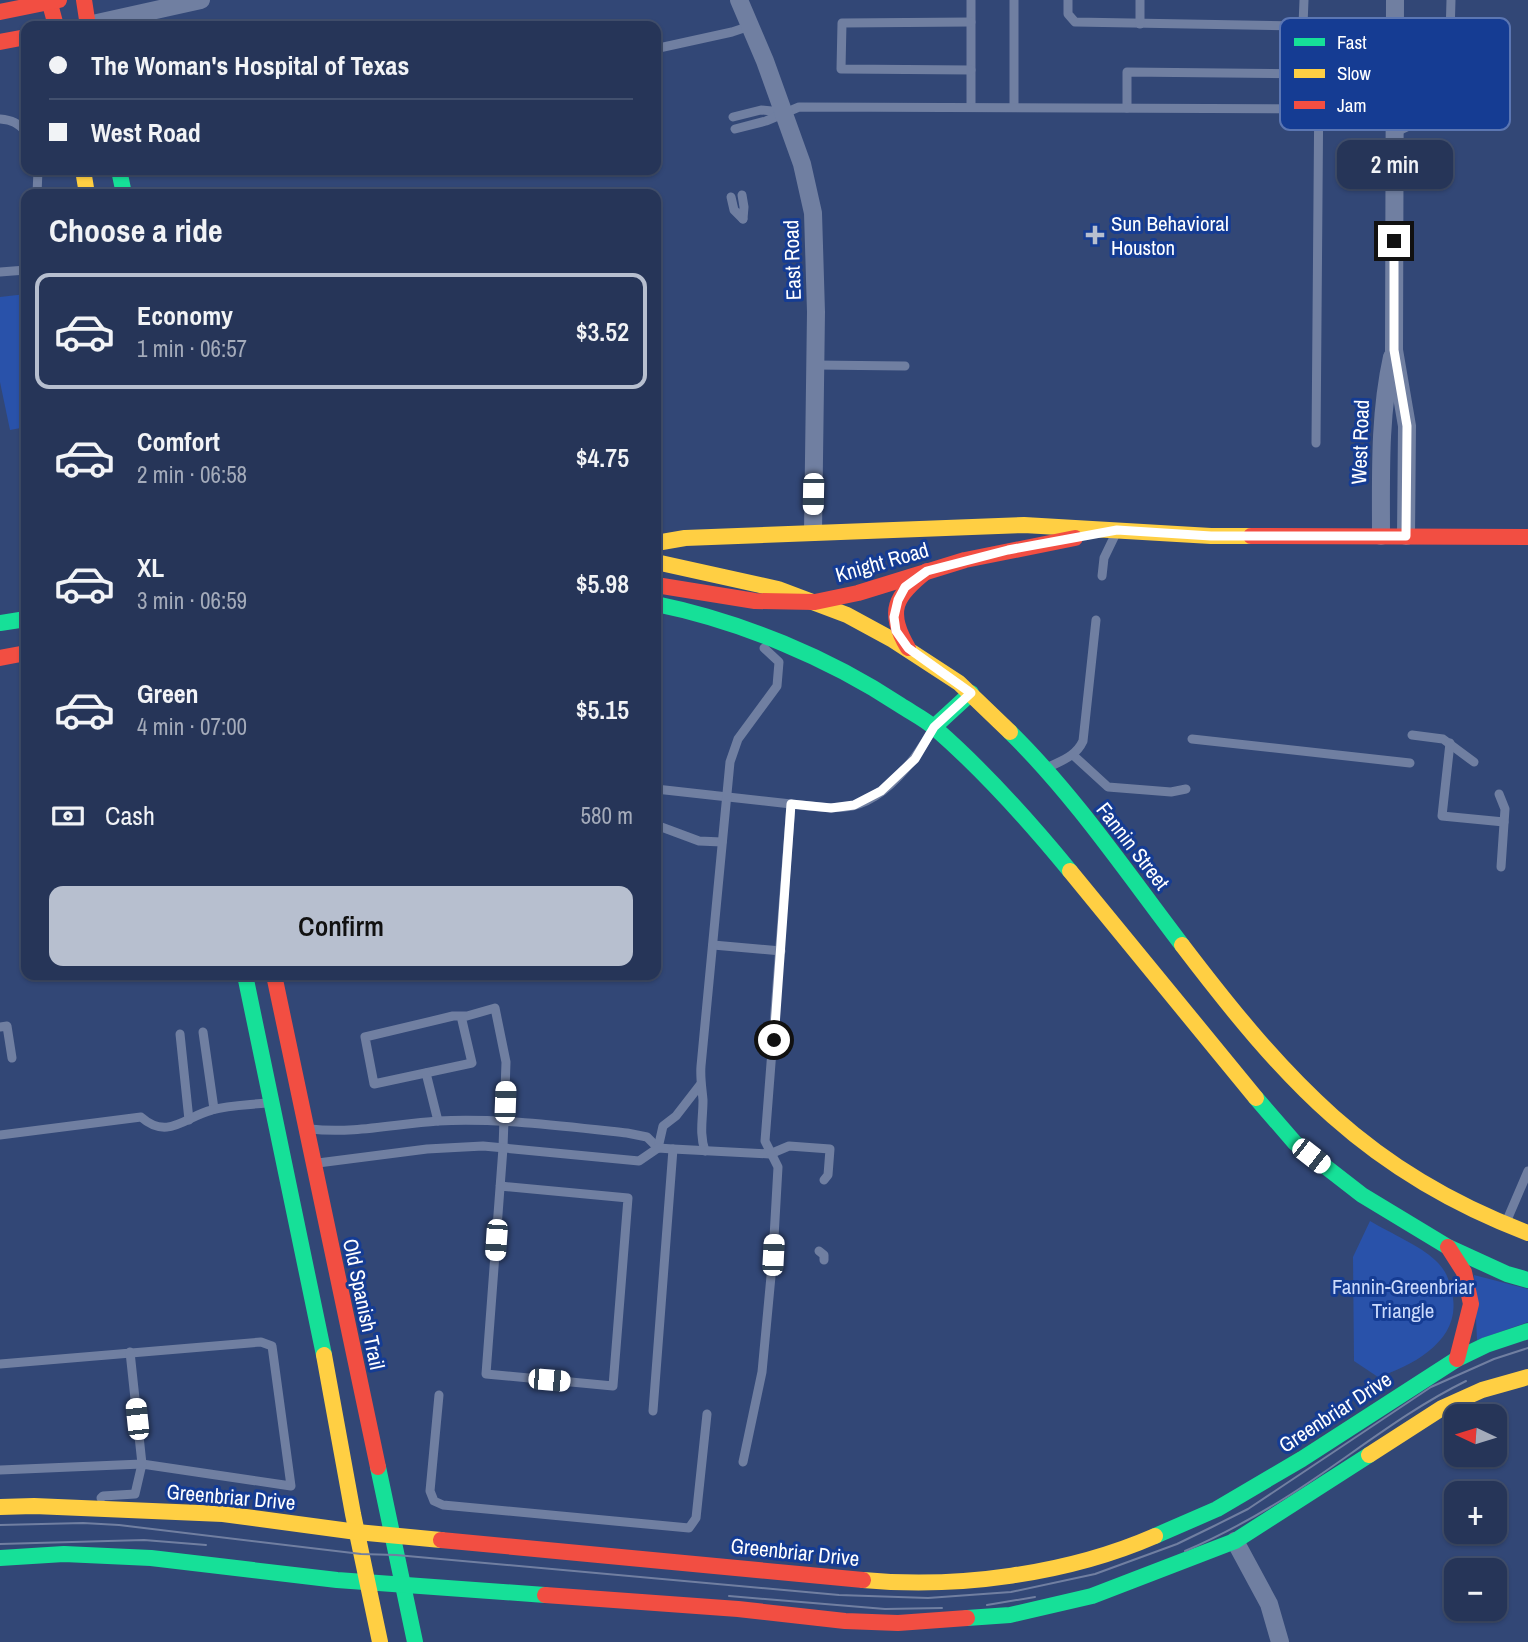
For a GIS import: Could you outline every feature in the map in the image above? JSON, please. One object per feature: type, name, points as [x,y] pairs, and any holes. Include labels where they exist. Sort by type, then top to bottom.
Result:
[{"type":"main road","points":[[84,0],[85,21]]},
{"type":"main road","points":[[0,12],[53,1],[55,21]]},
{"type":"main road","points":[[0,42],[21,38]]},
{"type":"main road","name":"Knight Road","points":[[661,542],[685,538],[1024,525],[1211,536],[1528,537]]},
{"type":"main road","name":"Knight Road","points":[[661,585],[743,600],[816,601],[876,588],[927,571],[1008,550],[1117,530]]},
{"type":"main road","name":"Fannin Street","points":[[661,563],[731,577],[816,601],[908,648],[971,693],[1064,790],[1232,1007],[1293,1079],[1341,1125],[1387,1161],[1448,1198],[1528,1233]]},
{"type":"main road","points":[[908,648],[896,631],[894,617],[898,600],[905,587],[927,571]]},
{"type":"main road","points":[[661,605],[686,610],[792,647],[871,686],[934,727],[1028,819],[1224,1061],[1295,1143],[1362,1195],[1448,1247],[1528,1280]]},
{"type":"main road","points":[[0,623],[21,620]]},
{"type":"main road","points":[[0,658],[21,654]]},
{"type":"main road","points":[[934,727],[971,693]]},
{"type":"main road","points":[[246,980],[380,1642]]},
{"type":"main road","name":"Old Spanish Trail","points":[[275,980],[415,1642]]},
{"type":"main road","points":[[271,1102],[289,1120],[296,1148],[313,1164]]},
{"type":"main road","points":[[294,1218],[323,1212]]},
{"type":"main road","points":[[1448,1247],[1464,1272],[1471,1304],[1457,1359]]},
{"type":"main road","name":"Greenbriar Drive","points":[[0,1507],[223,1514],[357,1532],[891,1583],[981,1581],[1095,1559],[1135,1545],[1217,1509],[1302,1459],[1457,1359],[1486,1345],[1528,1331]]},
{"type":"main road","points":[[0,1558],[64,1554],[151,1558],[367,1583],[737,1609],[845,1621],[898,1623],[1010,1615],[1092,1596],[1235,1541],[1442,1408],[1482,1390],[1528,1377]]},
{"type":"main road","points":[[332,1396],[361,1388]]},
{"type":"street","points":[[107,21],[201,0]]},
{"type":"street","name":"East Road","points":[[739,0],[802,164],[813,213],[813,532]]},
{"type":"street","name":"West Road","points":[[1395,0],[1395,18]]},
{"type":"street","name":"West Road","points":[[1394,130],[1394,350],[1407,426],[1406,536]]},
{"type":"street","name":"West Road","points":[[1381,536],[1382,408],[1394,350]]},
{"type":"street","points":[[1235,1541],[1269,1604],[1280,1642]]},
{"type":"lane","points":[[971,0],[971,107]]},
{"type":"lane","points":[[1014,0],[1014,107]]},
{"type":"lane","points":[[1068,0],[1068,14],[1074,22],[1280,26]]},
{"type":"lane","points":[[1140,0],[1140,24]]},
{"type":"lane","points":[[1304,0],[1304,18]]},
{"type":"lane","points":[[1450,18],[1451,0]]},
{"type":"lane","points":[[971,22],[842,23],[841,69],[971,70]]},
{"type":"lane","points":[[661,48],[750,26]]},
{"type":"lane","points":[[1127,108],[1127,72],[1280,74]]},
{"type":"lane","points":[[735,129],[766,121],[799,107],[1280,109]]},
{"type":"lane","points":[[733,117],[761,110],[783,113]]},
{"type":"lane","points":[[0,119],[10,120],[21,126]]},
{"type":"lane","points":[[1316,443],[1319,130]]},
{"type":"lane","points":[[1394,133],[1400,130]]},
{"type":"lane","points":[[731,197],[734,210],[743,219],[742,195]]},
{"type":"lane","points":[[0,272],[21,270]]},
{"type":"lane","points":[[815,365],[905,366]]},
{"type":"lane","points":[[1102,576],[1104,558],[1117,530]]},
{"type":"lane","points":[[1044,769],[1079,750],[1085,731],[1097,620]]},
{"type":"lane","points":[[705,1151],[700,1138],[703,1098],[700,1084],[730,762],[738,739],[777,686],[780,668],[779,662],[746,631]]},
{"type":"lane","points":[[661,790],[831,808],[854,805],[881,791],[915,759],[934,727]]},
{"type":"lane","points":[[1412,735],[1443,739],[1474,762]]},
{"type":"lane","points":[[1192,739],[1410,764]]},
{"type":"lane","points":[[1450,743],[1442,816],[1504,822]]},
{"type":"lane","points":[[1073,755],[1108,787],[1171,792],[1186,789]]},
{"type":"lane","points":[[1499,794],[1505,809],[1501,867]]},
{"type":"lane","points":[[743,1462],[762,1372],[772,1268],[778,1167],[765,1141],[791,804]]},
{"type":"lane","points":[[661,827],[699,841],[722,842]]},
{"type":"lane","points":[[713,945],[781,951]]},
{"type":"lane","points":[[461,1016],[471,1063],[426,1073],[374,1084],[365,1037],[495,1008],[506,1062],[503,1148],[500,1186],[486,1374],[613,1386],[628,1198],[500,1186]]},
{"type":"lane","points":[[0,1027],[7,1026],[12,1058]]},
{"type":"lane","points":[[204,1032],[214,1109]]},
{"type":"lane","points":[[180,1034],[189,1120]]},
{"type":"lane","points":[[426,1073],[438,1121]]},
{"type":"lane","points":[[659,1148],[663,1126],[677,1116],[700,1084]]},
{"type":"lane","points":[[0,1135],[141,1117],[146,1122],[162,1126],[180,1125],[202,1112],[271,1102]]},
{"type":"lane","points":[[306,1128],[333,1132],[438,1121],[504,1122],[647,1136],[659,1148]]},
{"type":"lane","points":[[313,1164],[427,1149],[483,1146],[639,1161],[659,1148],[770,1154],[789,1146],[830,1149],[828,1179]]},
{"type":"lane","points":[[653,1411],[673,1149]]},
{"type":"lane","points":[[1505,1225],[1528,1171]]},
{"type":"lane","points":[[0,1364],[261,1342],[272,1346],[291,1486],[142,1464],[0,1470]]},
{"type":"lane","points":[[89,1508],[103,1496],[135,1494],[142,1464],[130,1352]]},
{"type":"lane","points":[[439,1395],[430,1491],[434,1501],[443,1505],[689,1528],[696,1518],[708,1414]]},
{"type":"green space","points":[[21,295],[21,428],[10,430],[0,382],[0,297]]},
{"type":"green space","name":"Fannin-Greenbriar Triangle","points":[[1370,1221],[1421,1250],[1439,1264],[1450,1283],[1453,1309],[1450,1324],[1433,1348],[1406,1365],[1378,1377],[1354,1361],[1353,1257]]},
{"type":"green space","name":"Fannin-Greenbriar Triangle","points":[[1474,1275],[1528,1289],[1528,1322],[1477,1340]]},
{"type":"tram line","points":[[0,1525],[119,1525],[361,1554],[839,1595],[928,1598],[1011,1592],[1095,1574],[1177,1544],[1248,1509],[1431,1387],[1494,1359],[1528,1348]]},
{"type":"tram line","points":[[1185,1551],[1224,1533],[1273,1505],[1419,1407],[1466,1381]]},
{"type":"tram line","points":[[0,1544],[144,1540],[206,1545]]},
{"type":"tram line","points":[[729,1596],[885,1609],[942,1608]]},
{"type":"tram line","points":[[987,1605],[1035,1597]]},
{"type":"traffic: fast","points":[[120,175],[123,189]]},
{"type":"traffic: fast","points":[[661,605],[720,620],[783,643],[844,672],[923,719],[954,745],[1023,815],[1070,871]]},
{"type":"traffic: fast","points":[[0,623],[21,620]]},
{"type":"traffic: fast","points":[[934,727],[971,693]]},
{"type":"traffic: fast","points":[[1010,732],[1057,782],[1182,945]]},
{"type":"traffic: fast","points":[[246,980],[324,1355]]},
{"type":"traffic: fast","points":[[1256,1098],[1295,1143],[1362,1195],[1448,1247],[1507,1274],[1528,1280]]},
{"type":"traffic: fast","points":[[1155,1536],[1217,1509],[1302,1459],[1457,1359],[1486,1345],[1528,1331]]},
{"type":"traffic: fast","points":[[967,1618],[1010,1615],[1092,1596],[1235,1541],[1369,1455]]},
{"type":"traffic: fast","points":[[378,1467],[415,1642]]},
{"type":"traffic: fast","points":[[0,1558],[64,1554],[151,1558],[337,1580],[545,1595]]},
{"type":"traffic: slow","points":[[84,175],[86,189]]},
{"type":"traffic: slow","points":[[661,542],[685,538],[1024,525],[1251,536]]},
{"type":"traffic: slow","points":[[661,563],[778,589],[847,615],[893,640],[959,683],[1010,732]]},
{"type":"traffic: slow","points":[[1070,871],[1256,1098]]},
{"type":"traffic: slow","points":[[1182,945],[1256,1038],[1333,1116],[1420,1181],[1471,1209],[1528,1233]]},
{"type":"traffic: slow","points":[[324,1355],[380,1642]]},
{"type":"traffic: slow","points":[[1369,1455],[1442,1408],[1482,1390],[1528,1377]]},
{"type":"traffic: slow","points":[[0,1507],[223,1514],[441,1540]]},
{"type":"traffic: slow","points":[[863,1580],[936,1582],[1012,1576],[1086,1560],[1155,1536]]},
{"type":"traffic: jam","points":[[49,0],[55,21]]},
{"type":"traffic: jam","points":[[0,12],[59,0]]},
{"type":"traffic: jam","points":[[84,0],[87,21]]},
{"type":"traffic: jam","points":[[0,42],[21,38]]},
{"type":"traffic: jam","points":[[1251,536],[1528,537]]},
{"type":"traffic: jam","points":[[661,586],[755,601],[815,602],[858,593],[965,560],[1075,538]]},
{"type":"traffic: jam","points":[[908,648],[897,624],[897,605],[907,588],[927,571]]},
{"type":"traffic: jam","points":[[0,658],[21,654]]},
{"type":"traffic: jam","points":[[275,980],[378,1467]]},
{"type":"traffic: jam","points":[[1448,1247],[1464,1272],[1471,1304],[1457,1359]]},
{"type":"traffic: jam","points":[[441,1540],[863,1580]]},
{"type":"traffic: jam","points":[[545,1595],[738,1609],[845,1621],[898,1623],[967,1618]]},
{"type":"place","name":"Sun Behavioral Houston","points":[[1095,235]]},
{"type":"route","points":[[774,1040],[791,804],[831,808],[854,805],[881,791],[915,759],[934,727],[971,693],[908,648],[896,631],[894,617],[905,587],[927,571],[1008,550],[1117,530],[1211,536],[1406,536],[1407,426],[1394,350],[1394,241]]}]
